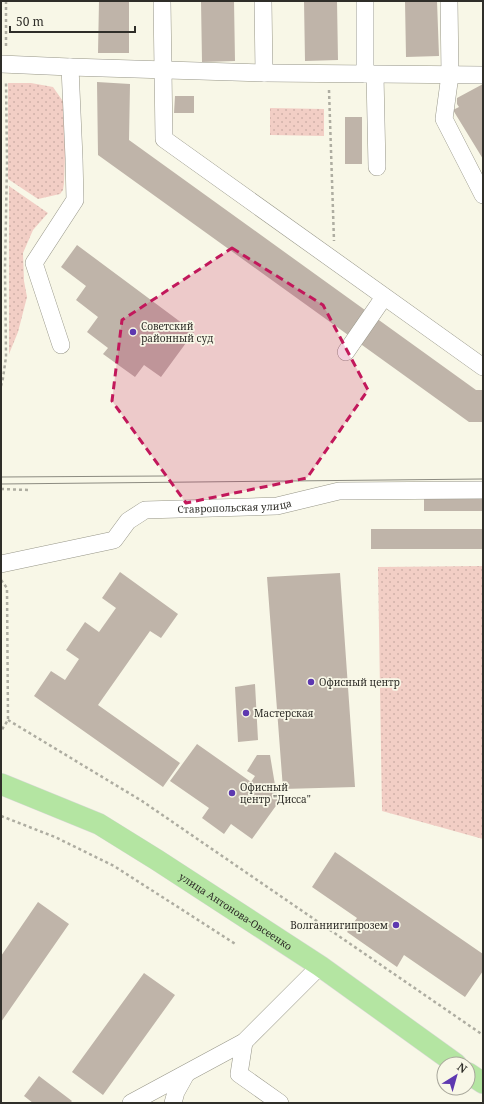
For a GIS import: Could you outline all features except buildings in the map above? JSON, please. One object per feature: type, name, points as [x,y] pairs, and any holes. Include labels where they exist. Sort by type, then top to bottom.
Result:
[{"type":"main road","name":"улица Антонова-Овсеенко","points":[[1,784],[99,824],[212,895],[320,966],[445,1056]]},
{"type":"street","points":[[162,1],[164,139],[483,367]]},
{"type":"street","points":[[263,1],[264,73]]},
{"type":"street","points":[[365,1],[377,167]]},
{"type":"street","points":[[449,1],[450,75],[444,119],[483,195]]},
{"type":"street","points":[[4,64],[264,73],[483,75]]},
{"type":"street","points":[[61,345],[34,262],[75,200],[70,67]]},
{"type":"street","points":[[346,352],[384,296]]},
{"type":"street","name":"Ставропольская улица","points":[[1,564],[114,540],[128,521],[145,510],[277,506],[339,491],[483,490]]},
{"type":"street","points":[[132,1103],[244,1042],[320,966]]},
{"type":"street","points":[[244,1042],[239,1074],[280,1103]]},
{"type":"street","points":[[173,1103],[176,1092],[186,1074]]},
{"type":"path","points":[[1,386],[6,357],[5,269],[7,162],[4,64],[6,1]]},
{"type":"path","points":[[328,74],[335,261]]},
{"type":"path","points":[[1,489],[29,490]]},
{"type":"path","points":[[1,580],[7,588],[8,720],[1,731]]},
{"type":"path","points":[[8,720],[142,801],[483,1035]]},
{"type":"path","points":[[1,816],[55,837],[114,866],[237,944]]},
{"type":"highlighted area","points":[[232,248],[323,305],[368,390],[307,478],[186,503],[112,401],[122,320]]},
{"type":"shaded area","points":[[8,83],[31,83],[53,87],[67,107],[64,183],[63,190],[60,194],[38,199],[8,179]]},
{"type":"shaded area","points":[[270,108],[324,109],[324,136],[270,135]]},
{"type":"shaded area","points":[[9,186],[48,213],[33,230],[23,253],[24,281],[27,297],[18,332],[9,354]]},
{"type":"shaded area","points":[[483,566],[483,839],[382,811],[378,567]]},
{"type":"tram line","points":[[1,477],[165,476]]},
{"type":"tram line","points":[[1,484],[483,479]]},
{"type":"place","name":"Советский районный суд","points":[[133,332]]},
{"type":"place","name":"Офисный центр","points":[[311,682]]},
{"type":"place","name":"Мастерская","points":[[246,713]]},
{"type":"place","name":"Офисный центр \"Дисса\"","points":[[232,793]]},
{"type":"place","name":"Волганиигипрозем","points":[[396,925]]}]
